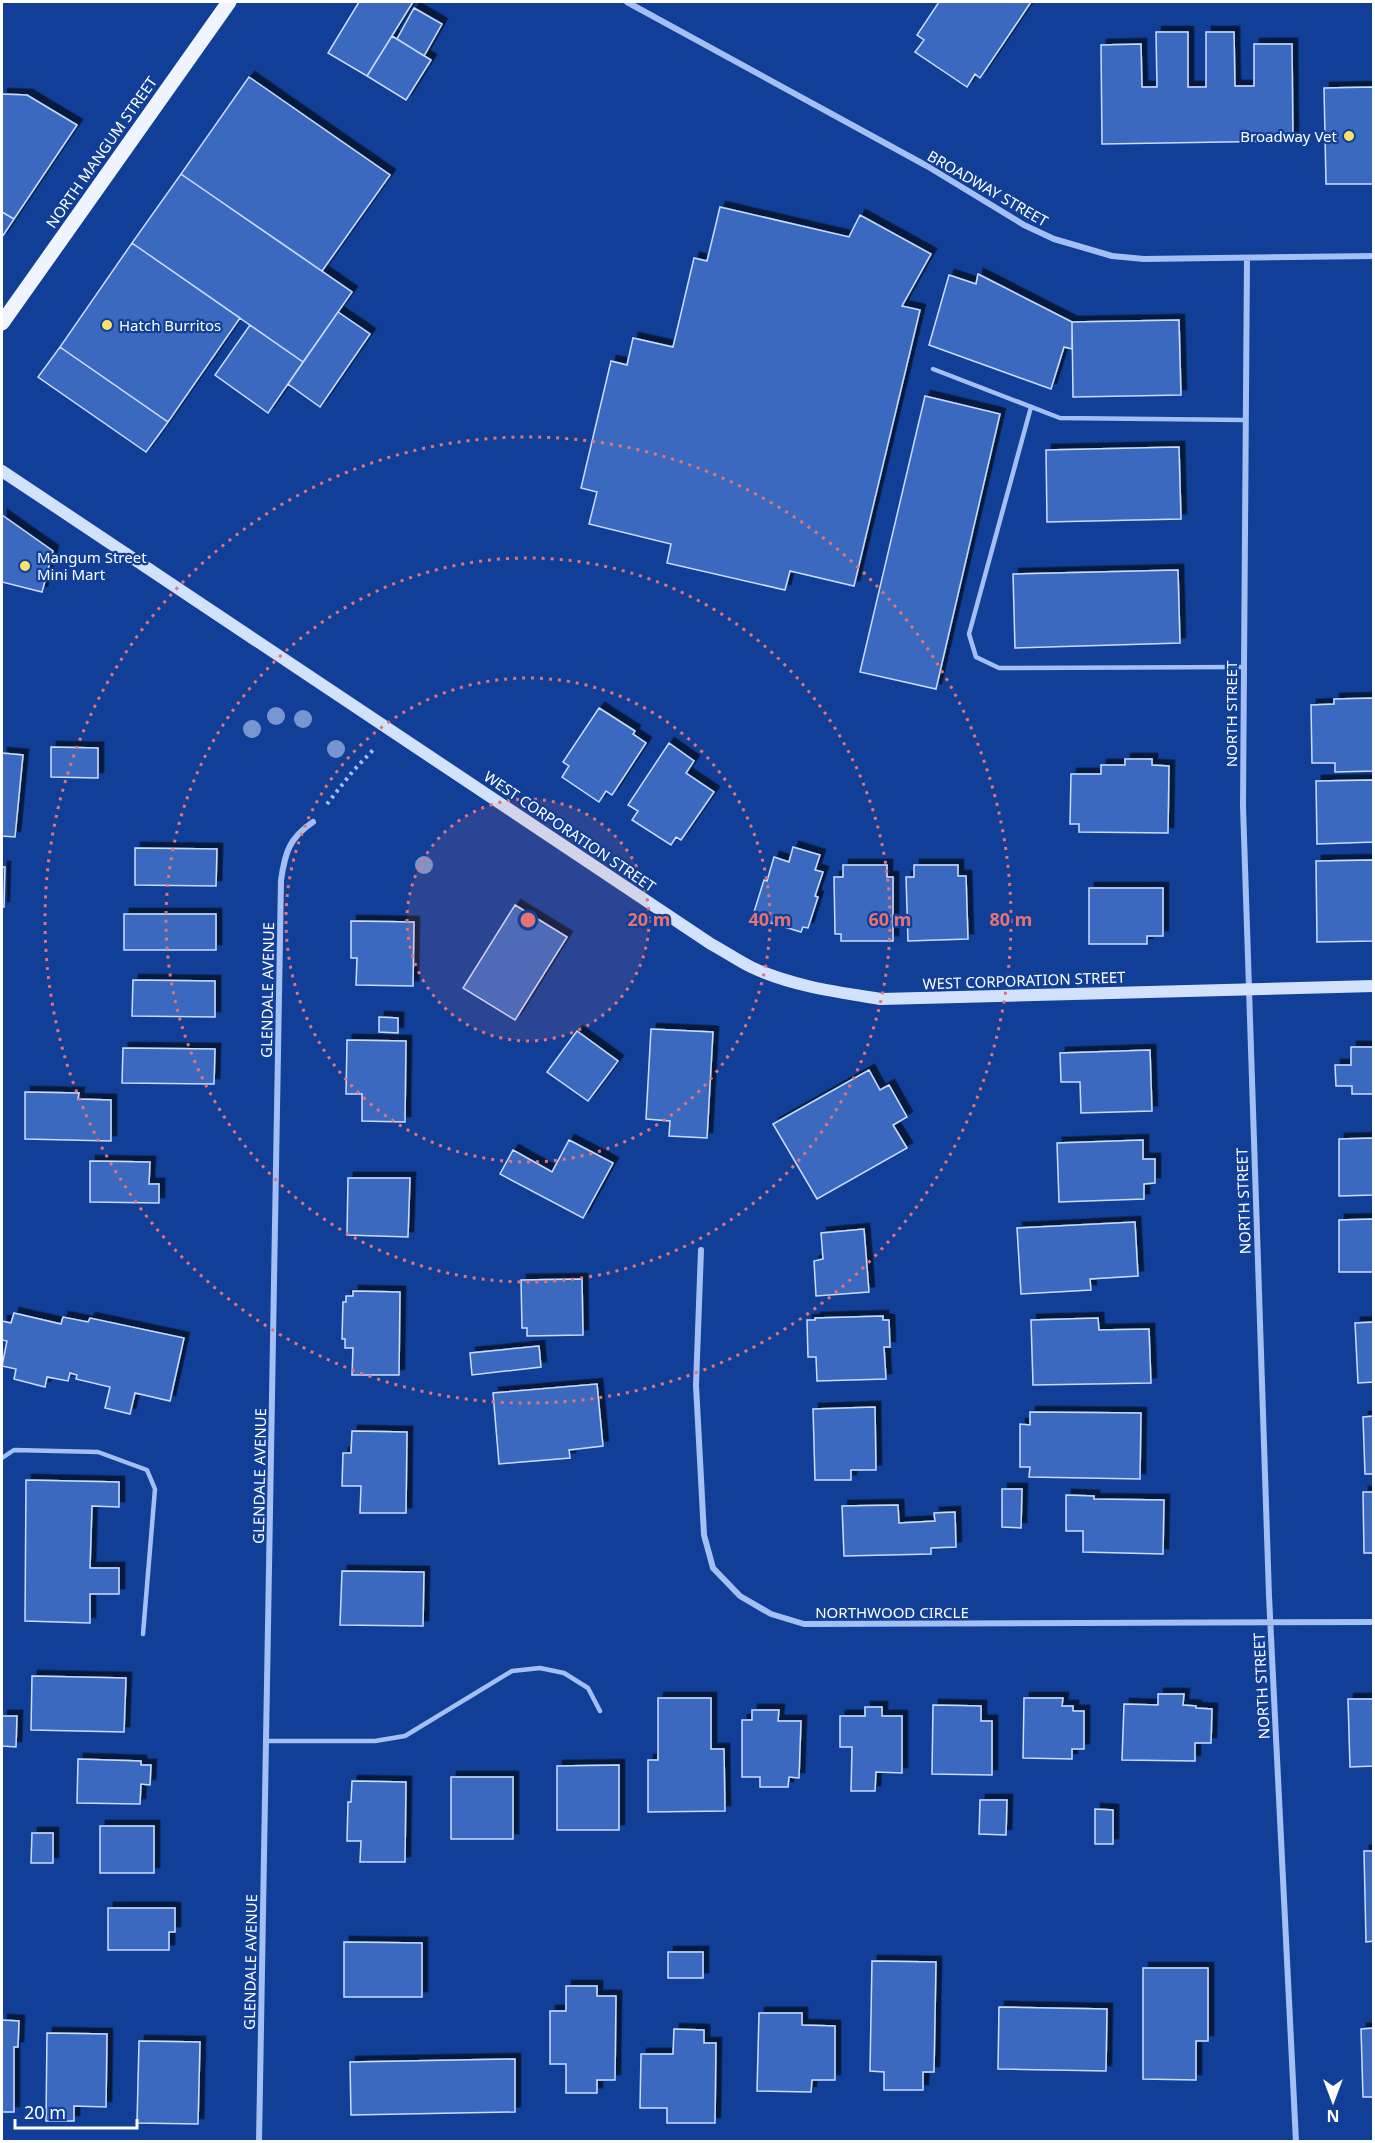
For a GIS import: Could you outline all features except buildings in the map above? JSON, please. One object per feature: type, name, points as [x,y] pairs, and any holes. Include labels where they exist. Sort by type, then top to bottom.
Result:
[{"type":"main road","name":"NORTH MANGUM STREET","points":[[2,323],[229,2]]},
{"type":"street","name":"BROADWAY STREET","points":[[627,2],[927,166],[1024,225],[1054,239],[1112,256],[1144,259],[1374,256]]},
{"type":"street","name":"NORTH STREET","points":[[1247,258],[1243,806],[1270,1622],[1296,2142]]},
{"type":"street","name":"WEST CORPORATION STREET","points":[[2,471],[711,944],[752,967],[792,982],[828,991],[881,999],[1374,986]]},
{"type":"street","name":"GLENDALE AVENUE","points":[[259,2142],[281,880],[289,846],[301,830],[313,822]]},
{"type":"street","name":"NORTHWOOD CIRCLE","points":[[702,1250],[696,1385],[704,1535],[713,1568],[740,1596],[771,1614],[804,1624],[1374,1622]]},
{"type":"lane","points":[[933,369],[1060,418],[1245,420]]},
{"type":"lane","points":[[1032,407],[969,634],[976,657],[999,668],[1244,667]]},
{"type":"lane","points":[[2,1458],[14,1450],[98,1452],[147,1470],[155,1489],[143,1634]]},
{"type":"lane","points":[[266,1741],[375,1741],[405,1737],[512,1671],[540,1668],[564,1673],[588,1688],[600,1711]]},
{"type":"path","points":[[313,822],[353,771],[392,730]]},
{"type":"place","name":"Broadway Vet","points":[[1349,136]]},
{"type":"place","name":"Hatch Burritos","points":[[107,325]]},
{"type":"place","name":"Mangum Street Mini Mart","points":[[25,566]]}]
